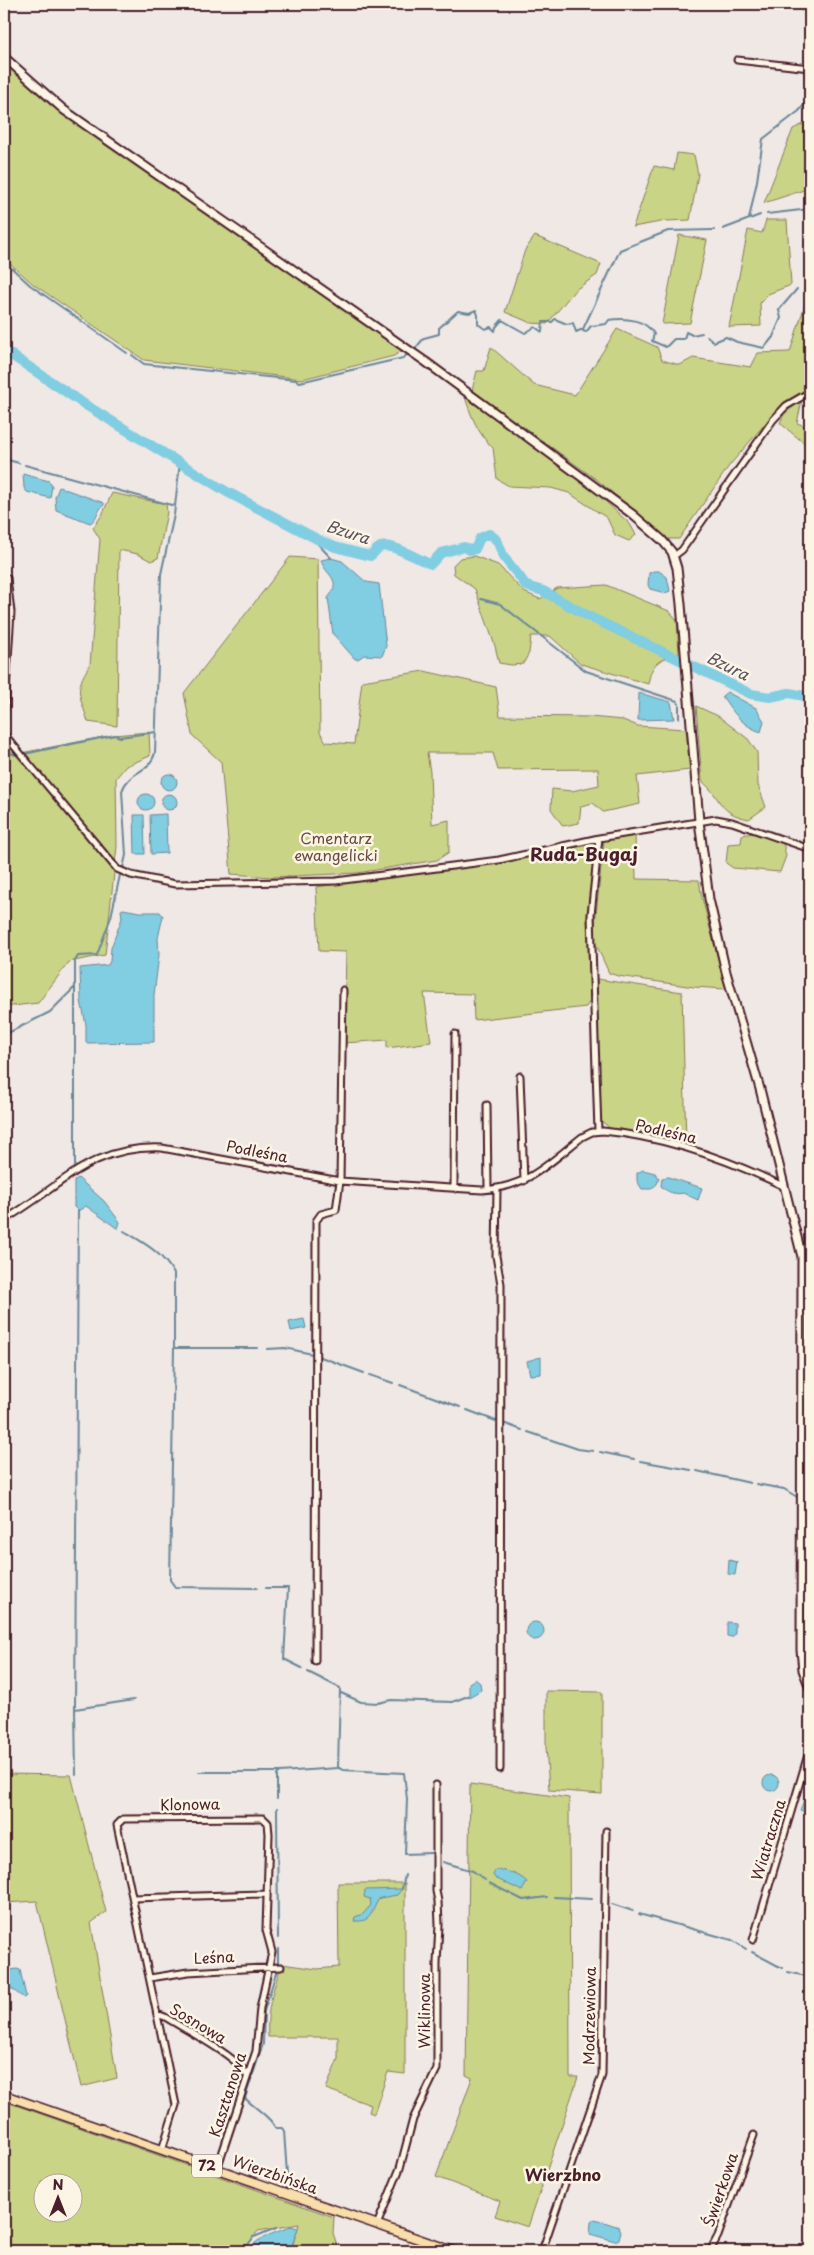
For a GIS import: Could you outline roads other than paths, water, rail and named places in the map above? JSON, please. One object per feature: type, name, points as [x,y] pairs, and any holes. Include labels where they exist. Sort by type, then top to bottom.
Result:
[{"type":"main road","name":"Wierzbińska","points":[[4,2095],[453,2251]]},
{"type":"street","points":[[4,58],[64,110],[426,362],[616,500],[662,540],[674,556],[677,568],[698,820],[705,878],[717,938],[760,1089],[783,1186],[800,1246],[802,1266],[802,1633],[803,1670],[810,1688]]},
{"type":"street","points":[[737,60],[810,68]]},
{"type":"street","points":[[674,556],[682,550],[773,420],[786,406],[810,392]]},
{"type":"street","points":[[4,721],[11,612],[7,578]]},
{"type":"street","points":[[4,734],[117,869],[147,879],[185,884],[336,881],[499,860],[600,838],[698,820],[716,819],[732,822],[810,849]]},
{"type":"street","points":[[598,1131],[591,915],[600,838]]},
{"type":"street","points":[[315,1662],[316,1221],[321,1214],[336,1210],[340,1181],[343,990]]},
{"type":"street","points":[[455,1034],[454,1185],[456,1189]]},
{"type":"street","points":[[520,1076],[524,1181]]},
{"type":"street","points":[[487,1105],[488,1189]]},
{"type":"street","name":"Podleśna","points":[[4,1220],[45,1195],[89,1162],[104,1156],[140,1148],[162,1148],[189,1152],[340,1181],[456,1189],[488,1189],[524,1181],[582,1137],[598,1131],[663,1142],[692,1150],[735,1164],[783,1186]]},
{"type":"street","points":[[497,1188],[496,1256],[501,1284],[500,1769]]},
{"type":"street","points":[[802,1633],[810,1633]]},
{"type":"street","name":"Wiatraczna","points":[[752,1940],[810,1748]]},
{"type":"street","name":"Wiklinowa","points":[[377,2225],[400,2168],[413,2119],[437,2068],[439,1925],[436,1890],[436,1785]]},
{"type":"street","name":"Klonowa","points":[[162,2150],[176,2105],[136,1919],[134,1898],[116,1828],[118,1822],[123,1819],[263,1818],[268,1823],[269,1834],[266,1930],[268,1942],[272,1947],[269,1969]]},
{"type":"street","name":"Modrzewiowa","points":[[542,2251],[602,2075],[606,1831]]},
{"type":"street","points":[[134,1898],[266,1894]]},
{"type":"street","name":"Leśna","points":[[150,1978],[188,1972],[281,1967]]},
{"type":"street","name":"Kasztanowa","points":[[217,2169],[256,2051],[260,2008],[269,1969]]},
{"type":"street","name":"Sosnowa","points":[[156,2014],[165,2017],[234,2060],[245,2071],[247,2076]]},
{"type":"street","name":"Świerkowa","points":[[710,2251],[718,2236],[754,2135]]},
{"type":"water","points":[[23,474],[49,481],[52,486],[50,498],[27,492],[24,488]]},
{"type":"water","points":[[59,487],[104,503],[104,505],[90,523],[56,510],[55,497]]},
{"type":"water","points":[[331,558],[342,561],[366,582],[379,584],[386,646],[382,656],[364,655],[355,659],[333,634],[328,598],[334,586],[334,581],[321,560]]},
{"type":"water","points":[[659,571],[667,577],[670,591],[665,593],[650,589],[648,585],[649,573]]},
{"type":"water","points":[[727,692],[756,708],[764,721],[761,732],[748,726],[734,713],[722,696]]},
{"type":"water","points":[[639,693],[671,702],[674,719],[638,720]]},
{"type":"water","points":[[169,774],[177,782],[169,790],[161,782]]},
{"type":"water","points":[[146,794],[154,802],[146,810],[138,802]]},
{"type":"water","points":[[169,794],[177,802],[169,810],[161,802]]},
{"type":"water","points":[[166,814],[167,853],[151,854],[150,815]]},
{"type":"water","points":[[134,815],[144,815],[145,854],[135,854]]},
{"type":"water","points":[[121,910],[140,912],[160,912],[163,916],[158,938],[159,955],[154,995],[154,1042],[86,1043],[86,1025],[81,1001],[80,968],[108,965],[111,948],[122,918]]},
{"type":"water","points":[[643,1170],[655,1173],[659,1178],[657,1184],[651,1189],[642,1189],[637,1181],[637,1173]]},
{"type":"water","points":[[668,1177],[702,1188],[698,1200],[683,1193],[674,1193],[663,1188],[661,1186],[662,1178]]},
{"type":"water","points":[[78,1178],[104,1201],[120,1222],[118,1229],[86,1206],[78,1211],[74,1207],[74,1181]]},
{"type":"water","points":[[304,1319],[306,1328],[291,1331],[289,1322]]},
{"type":"water","points":[[541,1357],[541,1374],[530,1375],[527,1361]]},
{"type":"water","points":[[729,1560],[737,1562],[735,1575],[728,1574]]},
{"type":"water","points":[[531,1622],[539,1622],[544,1627],[542,1638],[531,1640],[526,1635],[526,1627]]},
{"type":"water","points":[[727,1622],[735,1623],[735,1634],[732,1637],[727,1636]]},
{"type":"water","points":[[475,1679],[480,1683],[481,1690],[469,1697],[469,1683]]},
{"type":"water","points":[[771,1775],[779,1783],[771,1791],[763,1783]]},
{"type":"water","points":[[807,1793],[810,1794],[810,1814],[800,1810]]},
{"type":"water","points":[[495,1870],[512,1873],[524,1879],[527,1882],[522,1891],[495,1878],[493,1875]]},
{"type":"water","points":[[402,1889],[397,1895],[380,1898],[369,1917],[365,1920],[354,1921],[355,1917],[363,1914],[371,1905],[370,1899],[364,1897],[365,1890]]},
{"type":"water","points":[[20,1970],[26,1996],[24,1998],[10,1987],[5,1976],[4,1971]]},
{"type":"water","points":[[595,2219],[619,2227],[621,2231],[619,2239],[615,2241],[590,2234],[591,2222]]},
{"type":"water","points":[[291,2226],[298,2228],[290,2251],[247,2251],[256,2242]]},
{"type":"waterway","points":[[796,4],[810,18]]},
{"type":"waterway","points":[[749,219],[763,139],[799,111],[810,98]]},
{"type":"waterway","points":[[767,214],[810,209]]},
{"type":"waterway","points":[[723,229],[760,215]]},
{"type":"waterway","points":[[583,329],[620,250],[668,231],[714,230]]},
{"type":"waterway","points":[[4,261],[30,285],[127,353]]},
{"type":"waterway","points":[[707,336],[714,342],[726,337],[737,342],[764,348],[773,337],[781,318],[779,310],[797,289]]},
{"type":"waterway","points":[[415,349],[424,338],[439,334],[439,328],[458,311],[469,313],[476,310],[478,324],[485,329],[491,327],[495,331],[502,320],[525,333],[535,327],[542,332],[543,322],[552,322],[555,319],[567,324],[573,323],[576,332],[583,329],[586,332],[591,326],[606,324],[609,320],[629,319],[646,325],[654,334],[652,341],[666,347],[674,339],[684,339],[686,332],[692,335],[702,333]]},
{"type":"waterway","name":"Bzura","points":[[4,350],[84,404],[227,492],[335,547],[370,556],[379,548],[384,546],[390,547],[431,564],[441,553],[464,547],[470,550],[475,549],[480,538],[489,534],[496,539],[504,557],[526,586],[543,591],[590,617],[751,694],[770,697],[789,693],[810,697]]},
{"type":"waterway","points":[[132,355],[144,364],[296,380],[300,382],[403,358],[408,354]]},
{"type":"waterway","points":[[4,459],[19,463]]},
{"type":"waterway","points":[[123,868],[126,855],[122,791],[129,779],[148,765],[155,753],[161,574],[174,515],[180,462]]},
{"type":"waterway","points":[[25,465],[175,506]]},
{"type":"waterway","points":[[319,540],[318,544],[331,558]]},
{"type":"waterway","points":[[481,599],[500,604],[586,671],[677,701],[679,704],[679,718]]},
{"type":"waterway","points":[[24,754],[115,735],[120,737],[156,732]]},
{"type":"waterway","points":[[4,751],[16,755]]},
{"type":"waterway","points":[[75,1166],[75,961],[78,956],[97,955],[111,917],[120,875]]},
{"type":"waterway","points":[[4,1035],[50,1012],[75,987]]},
{"type":"waterway","points":[[76,1775],[78,1210]]},
{"type":"waterway","points":[[124,1231],[159,1254],[174,1274],[174,1348],[257,1348]]},
{"type":"waterway","points":[[174,1348],[170,1580],[175,1587],[257,1588]]},
{"type":"waterway","points":[[267,1349],[285,1348],[312,1354]]},
{"type":"waterway","points":[[318,1356],[364,1373]]},
{"type":"waterway","points":[[370,1375],[393,1383]]},
{"type":"waterway","points":[[400,1385],[460,1407]]},
{"type":"waterway","points":[[467,1410],[496,1421]]},
{"type":"waterway","points":[[503,1423],[522,1430]]},
{"type":"waterway","points":[[528,1432],[578,1449],[593,1451]]},
{"type":"waterway","points":[[600,1452],[634,1459]]},
{"type":"waterway","points":[[640,1461],[691,1470]]},
{"type":"waterway","points":[[697,1471],[750,1483]]},
{"type":"waterway","points":[[756,1484],[784,1489],[797,1497]]},
{"type":"waterway","points":[[805,1500],[810,1504]]},
{"type":"waterway","points":[[266,1588],[288,1588],[284,1659],[302,1668]]},
{"type":"waterway","points":[[277,1799],[277,1775],[280,1772],[338,1768],[340,1688],[308,1672]]},
{"type":"waterway","points":[[341,1693],[361,1702],[378,1703],[391,1700],[452,1702],[468,1696]]},
{"type":"waterway","points":[[75,1709],[134,1700]]},
{"type":"waterway","points":[[339,1768],[343,1770],[404,1773],[407,1799],[405,1854],[431,1853]]},
{"type":"waterway","points":[[199,1772],[279,1772]]},
{"type":"waterway","points":[[277,1808],[278,1938]]},
{"type":"waterway","points":[[443,1862],[473,1871],[485,1880]]},
{"type":"waterway","points":[[402,1889],[405,1875]]},
{"type":"waterway","points":[[489,1883],[523,1900],[547,1897]]},
{"type":"waterway","points":[[554,1897],[592,1899]]},
{"type":"waterway","points":[[612,1904],[633,1911]]},
{"type":"waterway","points":[[639,1914],[732,1940],[746,1949]]},
{"type":"waterway","points":[[278,1949],[278,1964]]},
{"type":"waterway","points":[[752,1952],[782,1968]]},
{"type":"waterway","points":[[277,1970],[264,2011],[263,2044],[245,2098],[271,2121],[275,2128],[282,2128],[284,2131],[288,2189]]},
{"type":"waterway","points":[[788,1972],[810,1977]]},
{"type":"waterway","points":[[243,2251],[254,2237],[276,2228]]},
{"type":"district","name":"Ruda-Bugaj","points":[[584,855]]},
{"type":"district","name":"Wierzbno","points":[[563,2175]]},
{"type":"park label","name":"Cmentarz ewangelicki","points":[[336,848]]}]
